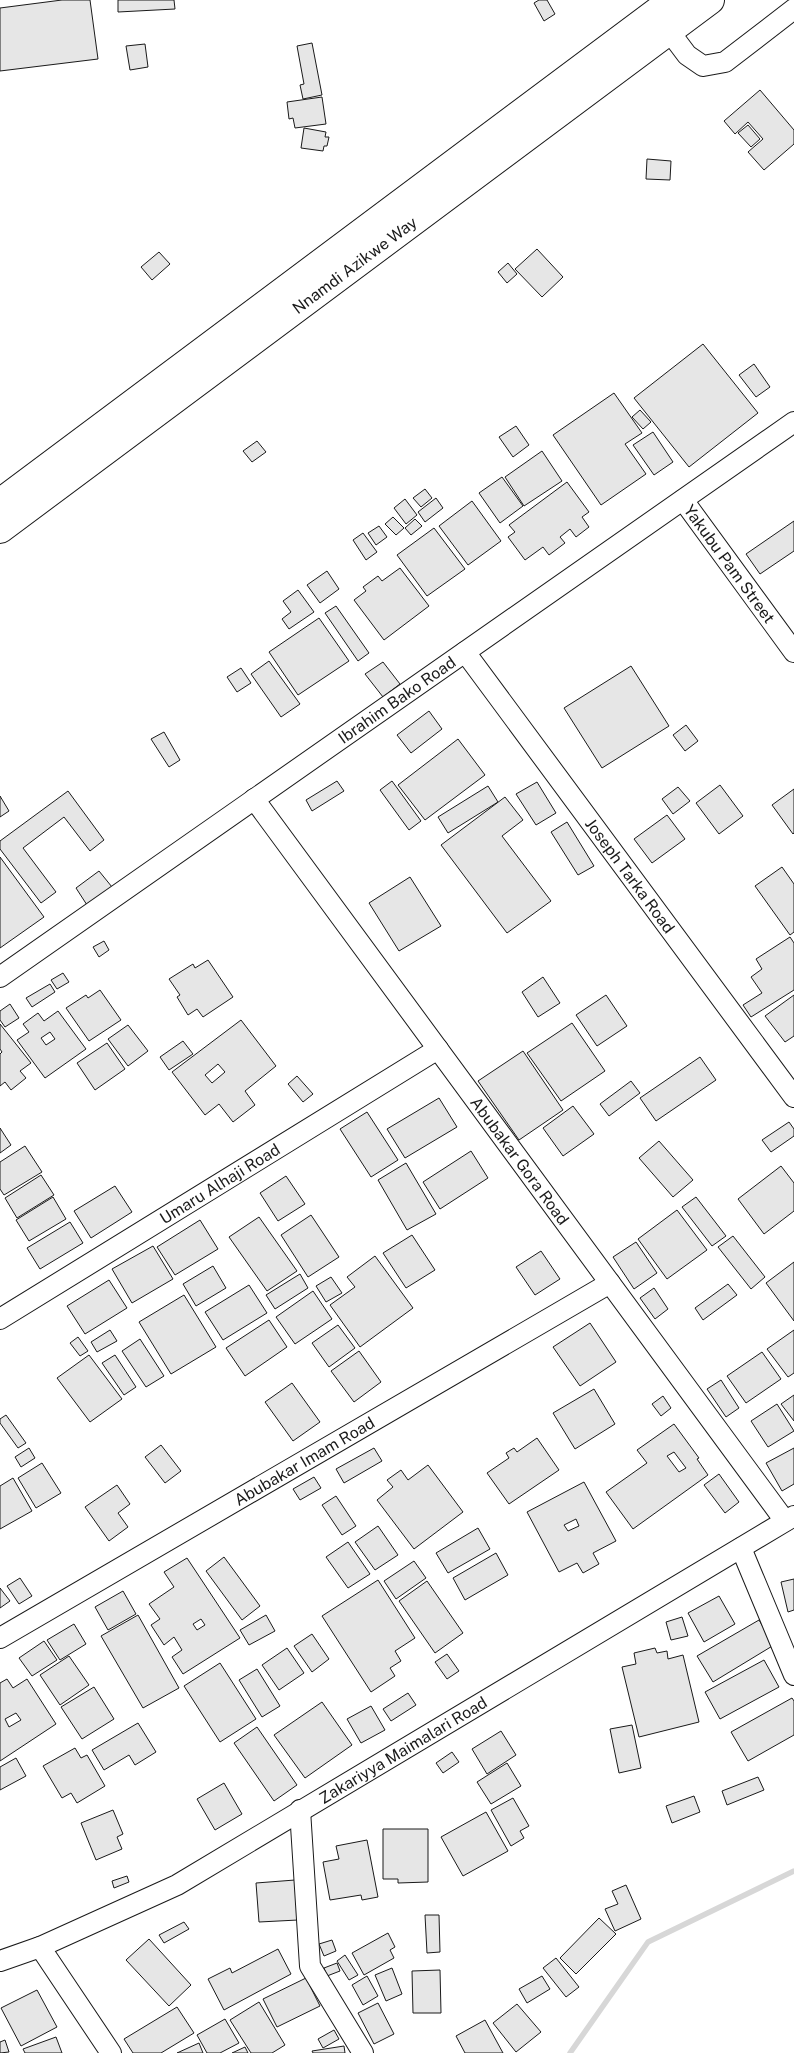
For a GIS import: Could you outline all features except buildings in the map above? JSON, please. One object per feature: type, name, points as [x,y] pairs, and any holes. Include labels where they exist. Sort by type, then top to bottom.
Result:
[{"type":"highway","name":"Nnamdi Azikwe Way","points":[[0,503],[666,14],[710,0]]},
{"type":"highway","name":"Nnamdi Azikwe Way","points":[[0,529],[666,14]]},
{"type":"street","points":[[666,14],[687,55],[703,66],[725,62],[794,9]]},
{"type":"street","name":"Ibrahim Bako Road","points":[[0,977],[794,422]]},
{"type":"street","name":"Yakubu Pam Street","points":[[683,500],[794,652]]},
{"type":"street","name":"Joseph Tarka Road","points":[[465,652],[794,1097]]},
{"type":"street","name":"Abubakar Gora Road","points":[[254,799],[610,1283],[789,1519]]},
{"type":"street","name":"Umaru Alhaji Road","points":[[0,1319],[438,1049]]},
{"type":"street","name":"Abubakar Imam Road","points":[[0,1638],[610,1283]]},
{"type":"street","name":"Zakariyya Maimalari Road","points":[[0,1961],[40,1947],[177,1885],[789,1519]]},
{"type":"street","points":[[741,1548],[794,1675]]},
{"type":"street","points":[[300,1810],[310,1966],[363,2053]]},
{"type":"street","points":[[40,1947],[111,2053]]},
{"type":"waterway","points":[[570,2053],[648,1942],[794,1871]]}]
